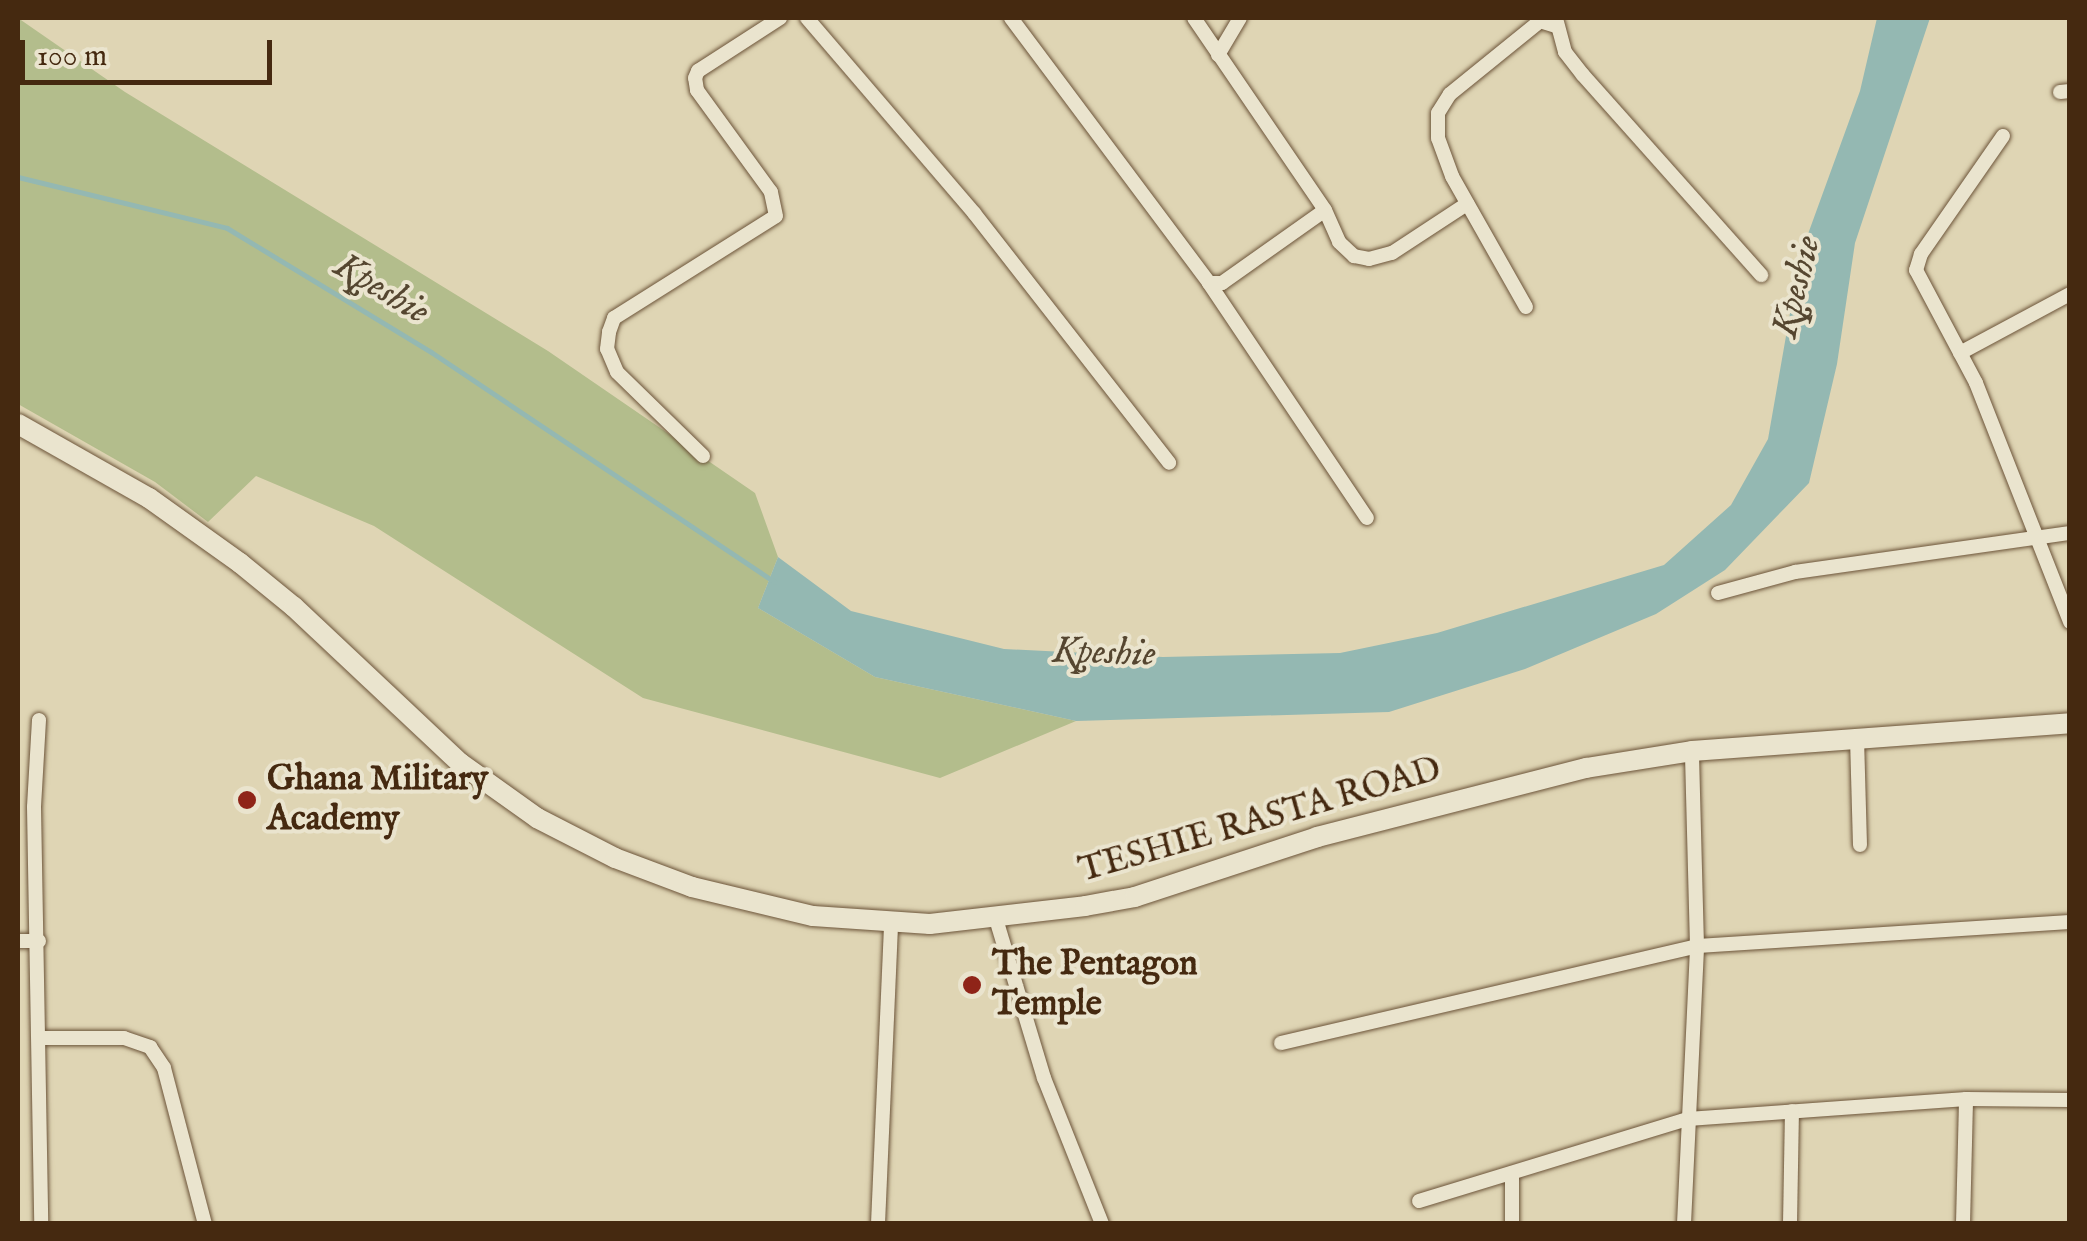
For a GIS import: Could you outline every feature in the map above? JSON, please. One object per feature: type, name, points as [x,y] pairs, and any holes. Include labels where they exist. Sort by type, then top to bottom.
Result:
[{"type":"main road","name":"TESHIE RASTA ROAD","points":[[18,424],[149,498],[240,563],[294,607],[460,764],[537,818],[615,858],[692,887],[813,916],[891,924],[996,919],[1136,896],[1317,837],[1518,782],[1692,750],[2070,723]]},
{"type":"street","points":[[703,456],[617,372],[607,349],[609,332],[614,318],[776,216],[771,192],[698,90],[696,78],[698,71],[780,18]]},
{"type":"street","points":[[807,18],[974,212],[1169,463]]},
{"type":"street","points":[[1011,18],[1210,283],[1367,518]]},
{"type":"street","points":[[1194,18],[1324,210],[1339,242],[1354,256],[1369,259],[1392,253],[1467,204]]},
{"type":"street","points":[[1218,54],[1240,18]]},
{"type":"street","points":[[1526,307],[1467,204],[1438,138],[1438,113],[1450,94],[1540,21],[1557,22],[1565,52],[1583,75],[1761,275]]},
{"type":"street","points":[[2003,136],[1921,254],[1916,270],[1960,353],[2039,536],[2070,622]]},
{"type":"street","points":[[1210,283],[1222,283],[1324,210]]},
{"type":"street","points":[[1960,353],[2070,294]]},
{"type":"street","points":[[1718,593],[1795,572],[2070,533]]},
{"type":"street","points":[[39,720],[34,807],[40,941],[41,1224]]},
{"type":"street","points":[[1857,738],[1860,845]]},
{"type":"street","points":[[1684,1224],[1697,946],[1692,750]]},
{"type":"street","points":[[18,798],[34,807]]},
{"type":"street","points":[[996,919],[1044,1078],[1102,1224]]},
{"type":"street","points":[[1280,1044],[1697,946],[2070,922]]},
{"type":"street","points":[[878,1224],[891,924]]},
{"type":"street","points":[[18,941],[40,941]]},
{"type":"street","points":[[40,1038],[124,1038],[150,1047],[164,1068],[205,1224]]},
{"type":"street","points":[[1963,1224],[1966,1099]]},
{"type":"street","points":[[1419,1201],[1688,1119],[1966,1099],[2070,1100]]},
{"type":"street","points":[[1790,1224],[1792,1111]]},
{"type":"street","points":[[1512,1174],[1512,1224]]},
{"type":"green space","points":[[18,18],[125,92],[548,351],[755,493],[778,557],[758,608],[875,677],[1076,721],[940,778],[643,698],[374,526],[256,476],[208,522],[155,482],[18,404]]},
{"type":"water","points":[[1877,18],[1930,18],[1855,243],[1837,364],[1809,483],[1725,570],[1656,614],[1525,669],[1389,712],[1076,721],[875,677],[758,608],[778,557],[851,611],[1004,649],[1163,657],[1340,653],[1437,633],[1664,565],[1731,505],[1768,439],[1800,256],[1860,91]]},
{"type":"waterway","name":"Kpeshie","points":[[18,177],[227,228],[431,352],[774,582]]},
{"type":"place","name":"Ghana Military Academy","points":[[247,800]]},
{"type":"place","name":"The Pentagon Temple","points":[[972,985]]}]
